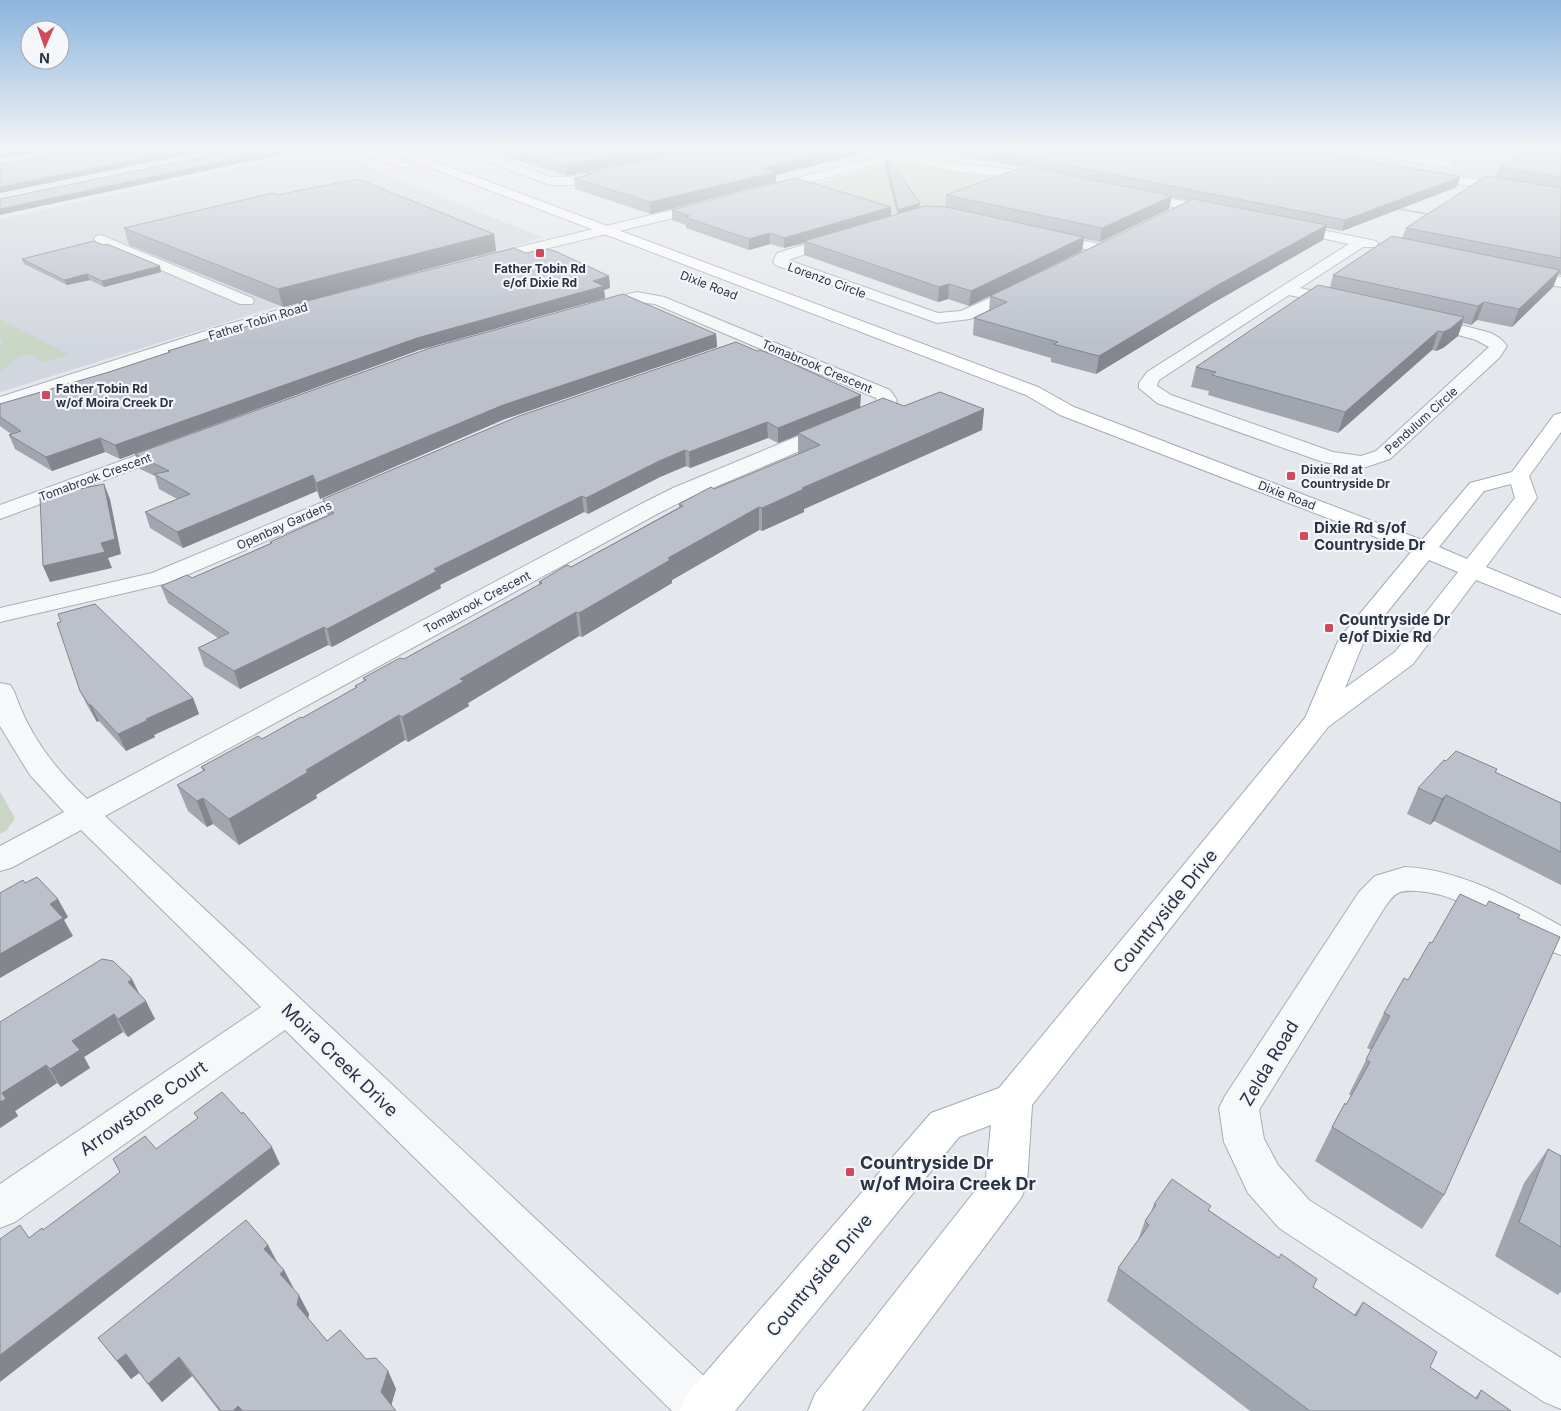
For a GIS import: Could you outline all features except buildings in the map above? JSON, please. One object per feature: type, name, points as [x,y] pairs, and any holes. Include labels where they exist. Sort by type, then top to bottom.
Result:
[{"type":"main road","name":"Dixie Road","points":[[525,213],[918,365]]},
{"type":"main road","name":"Dixie Road","points":[[561,213],[1023,387],[1067,411],[1372,528],[1561,608]]},
{"type":"main road","name":"Dixie Road","points":[[1010,400],[1067,411]]},
{"type":"main road","points":[[1519,476],[1561,419]]},
{"type":"main road","name":"Countryside Drive","points":[[705,1411],[945,1125],[1013,1100],[1318,722],[1404,658],[1526,498],[1519,476],[1477,487],[1352,639],[1318,722]]},
{"type":"main road","points":[[832,1411],[1006,1184],[1013,1100]]},
{"type":"street","points":[[468,264],[676,213]]},
{"type":"street","points":[[1171,215],[1175,213]]},
{"type":"street","points":[[1221,213],[1231,215]]},
{"type":"street","points":[[1277,224],[1387,247]]},
{"type":"street","name":"Lorenzo Circle","points":[[856,233],[787,254],[782,256],[780,262],[936,318],[956,318],[972,313],[1032,283]]},
{"type":"street","points":[[1033,233],[1102,249]]},
{"type":"street","points":[[101,239],[246,301]]},
{"type":"street","points":[[1084,257],[1119,240]]},
{"type":"street","name":"Pendulum Circle","points":[[1362,242],[1153,376],[1148,384],[1148,388],[1164,399],[1314,454],[1346,461],[1363,462],[1374,459],[1383,455],[1391,448],[1493,354],[1498,346],[1490,339],[1482,336],[1405,317]]},
{"type":"street","points":[[1503,271],[1561,282]]},
{"type":"street","points":[[1288,290],[1360,306]]},
{"type":"street","name":"Father Tobin Road","points":[[0,403],[347,295]]},
{"type":"street","name":"Tomabrook Crescent","points":[[84,814],[681,492],[878,411],[886,406],[888,400],[884,394],[648,297],[624,299],[578,312]]},
{"type":"street","points":[[730,350],[757,341]]},
{"type":"street","name":"Tomabrook Crescent","points":[[0,512],[192,441]]},
{"type":"street","name":"Openbay Gardens","points":[[0,615],[160,578],[377,484]]},
{"type":"street","name":"Moira Creek Drive","points":[[0,691],[11,718],[37,764],[53,784],[705,1411]]},
{"type":"street","points":[[0,860],[84,814]]},
{"type":"street","name":"Zelda Road","points":[[1561,942],[1466,891],[1437,882],[1410,878],[1387,884],[1371,901],[1239,1108],[1244,1142],[1259,1172],[1294,1214],[1561,1385]]},
{"type":"street","name":"Arrowstone Court","points":[[0,1208],[286,1009]]},
{"type":"shaded area","points":[[28,213],[481,213],[541,237],[526,243],[272,308],[0,392],[0,219]]},
{"type":"green space","points":[[881,213],[896,213],[888,215]]},
{"type":"green space","points":[[0,319],[69,355],[43,362],[29,354],[19,357],[0,372],[0,347],[3,340],[0,338]]},
{"type":"green space","points":[[0,792],[15,818],[7,830],[0,834]]},
{"type":"waterway","points":[[1421,213],[1438,216]]},
{"type":"place","name":"Father Tobin Rd e/of Dixie Rd","points":[[540,253]]},
{"type":"place","name":"Father Tobin Rd w/of Moira Creek Dr","points":[[46,395]]},
{"type":"place","name":"Dixie Rd at Countryside Dr","points":[[1291,476]]},
{"type":"place","name":"Dixie Rd s/of Countryside Dr","points":[[1304,536]]},
{"type":"place","name":"Countryside Dr e/of Dixie Rd","points":[[1329,628]]},
{"type":"place","name":"Countryside Dr w/of Moira Creek Dr","points":[[850,1172]]}]
